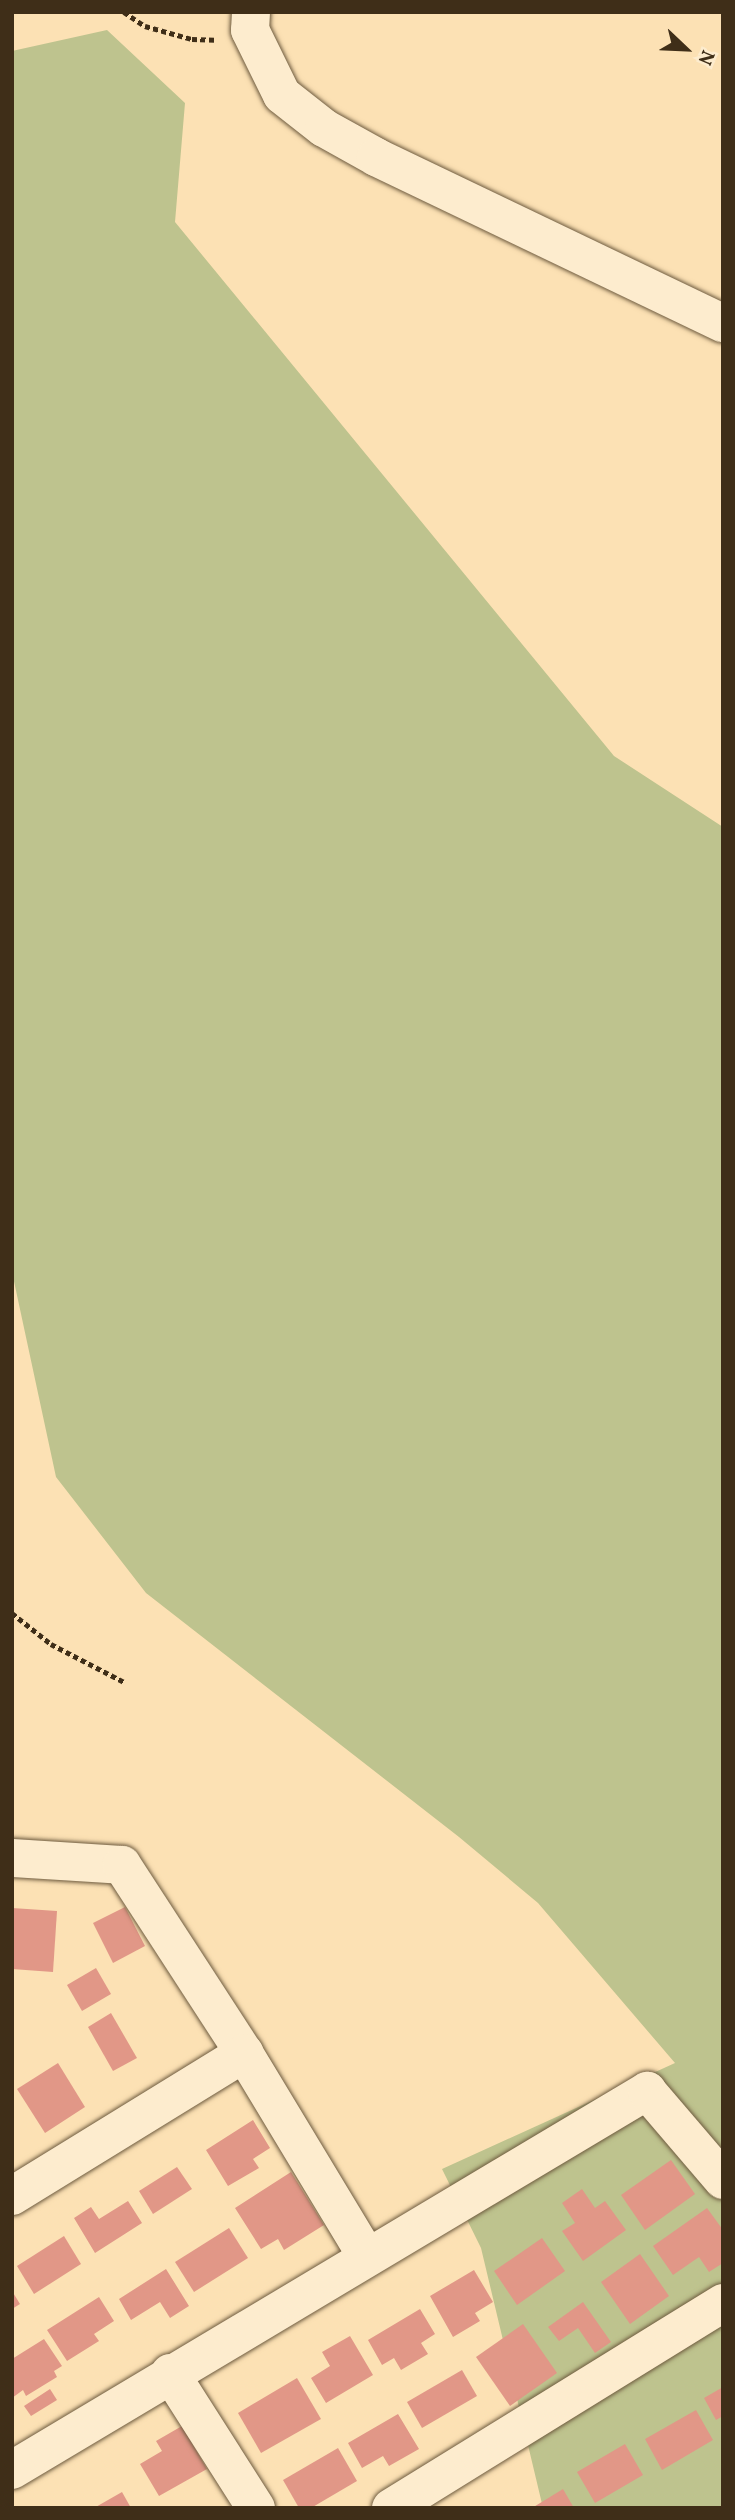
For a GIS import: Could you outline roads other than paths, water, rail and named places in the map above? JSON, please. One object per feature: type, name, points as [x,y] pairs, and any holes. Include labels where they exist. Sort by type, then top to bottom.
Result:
[{"type":"street","points":[[253,27],[282,95],[324,128],[376,157],[723,323]]},
{"type":"street","points":[[12,1858],[122,1865],[244,2053],[367,2257]]},
{"type":"street","points":[[12,2196],[244,2053]]},
{"type":"street","points":[[12,2470],[647,2091],[723,2180]]},
{"type":"street","points":[[391,2508],[723,2303]]},
{"type":"street","points":[[170,2374],[256,2508]]}]
